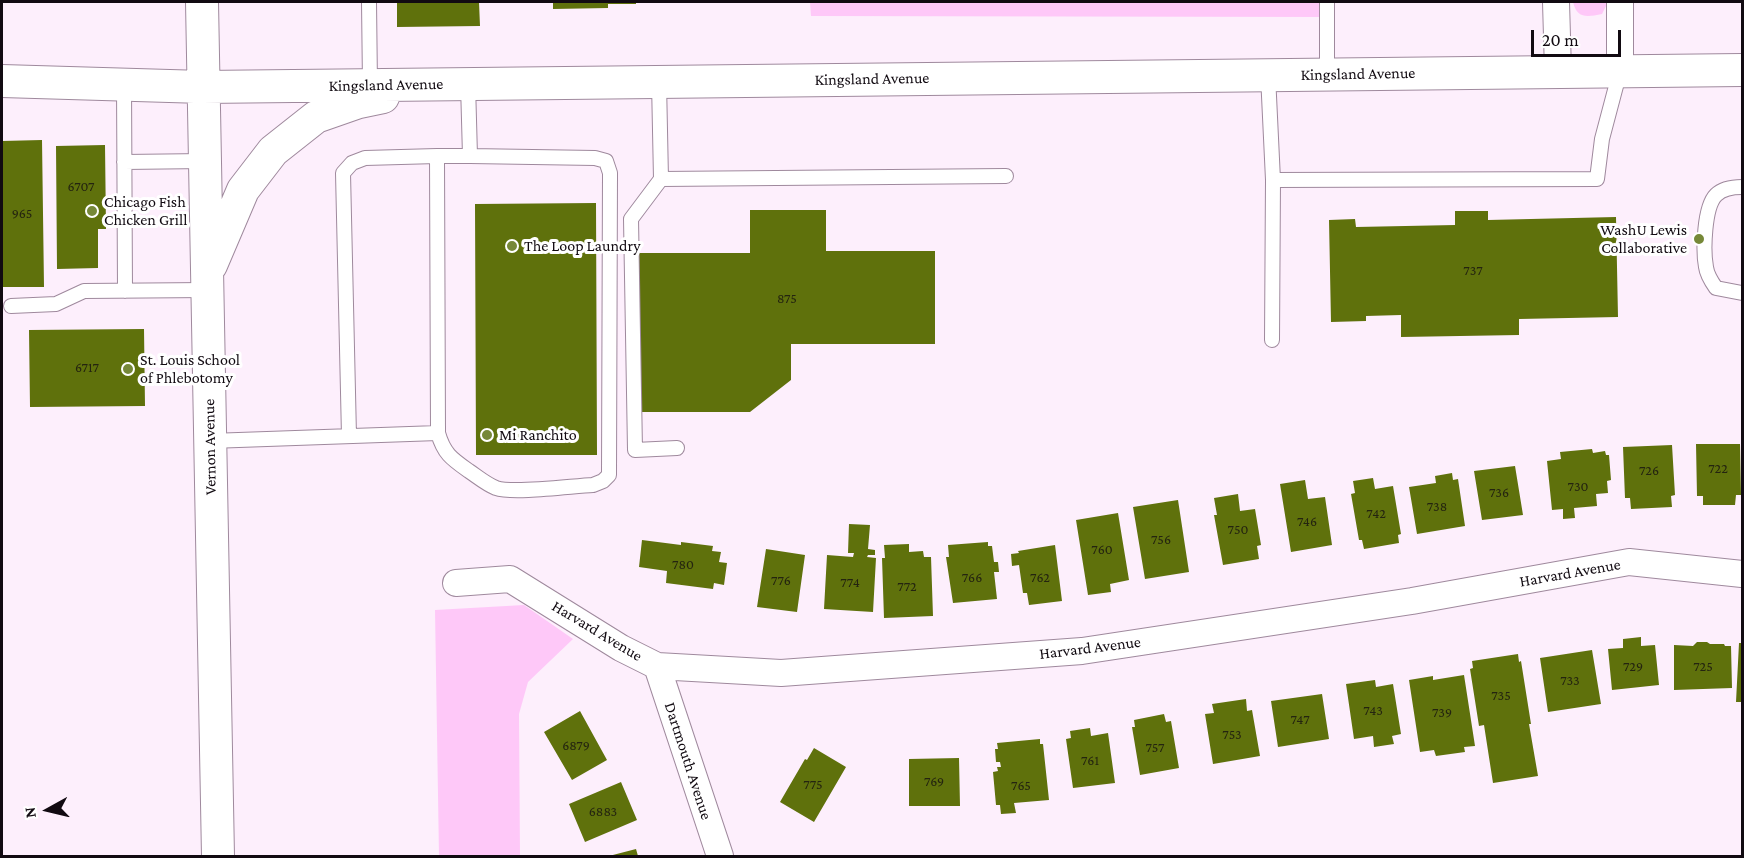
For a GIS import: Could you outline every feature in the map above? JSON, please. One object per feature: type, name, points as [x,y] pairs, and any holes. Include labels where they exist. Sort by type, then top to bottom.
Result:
[{"type":"street","name":"Vernon Avenue","points":[[202,2],[218,856]]},
{"type":"street","points":[[1556,2],[1558,71]]},
{"type":"street","points":[[1620,2],[1620,71]]},
{"type":"street","name":"Kingsland Avenue","points":[[2,81],[203,87],[1743,70]]},
{"type":"street","points":[[207,282],[243,190],[273,151],[316,117],[359,102],[460,84]]},
{"type":"street","name":"Harvard Avenue","points":[[456,583],[510,579],[621,648],[657,666],[780,673],[1082,651],[1412,601],[1629,562],[1743,574]]},
{"type":"street","name":"Dartmouth Avenue","points":[[657,666],[720,856]]},
{"type":"lane","points":[[369,2],[370,85]]},
{"type":"lane","points":[[1326,2],[1327,74]]},
{"type":"lane","points":[[1273,180],[1597,179],[1602,139],[1620,71]]},
{"type":"lane","points":[[1268,75],[1273,180],[1272,339]]},
{"type":"lane","points":[[659,82],[661,179],[631,219],[635,450],[677,448]]},
{"type":"lane","points":[[124,84],[125,291]]},
{"type":"lane","points":[[460,84],[471,156]]},
{"type":"lane","points":[[349,436],[343,173],[352,163],[365,158],[437,156],[471,156],[595,158],[606,161],[610,174],[609,475],[603,481],[593,484],[498,489],[450,458],[442,447],[438,433],[437,156]]},
{"type":"lane","points":[[124,162],[205,161]]},
{"type":"lane","points":[[661,179],[1006,176]]},
{"type":"lane","points":[[1743,187],[1724,190],[1716,195],[1709,206],[1706,221],[1706,267],[1709,278],[1716,288],[1743,293]]},
{"type":"lane","points":[[11,306],[56,304],[84,291],[125,291],[207,282]]},
{"type":"lane","points":[[210,441],[438,433]]},
{"type":"shaded area","points":[[810,2],[1322,2],[1322,17],[811,16]]},
{"type":"shaded area","points":[[1573,2],[1607,2],[1602,14],[1583,16],[1577,11]]},
{"type":"shaded area","points":[[524,605],[573,639],[528,682],[519,714],[520,856],[439,856],[435,610]]},
{"type":"building","points":[[397,2],[479,2],[480,26],[397,27]]},
{"type":"building","points":[[553,2],[636,2],[636,4],[608,4],[608,8],[553,9]]},
{"type":"building","points":[[42,140],[44,287],[2,287],[2,141]]},
{"type":"building","points":[[105,145],[106,229],[98,229],[98,268],[57,269],[56,146]]},
{"type":"building","points":[[596,203],[597,455],[476,455],[475,204]]},
{"type":"building","points":[[750,210],[826,210],[826,251],[935,251],[935,344],[791,344],[791,380],[750,412],[640,412],[639,253],[750,253]]},
{"type":"building","points":[[1455,211],[1488,211],[1488,220],[1616,217],[1618,317],[1519,319],[1519,335],[1401,337],[1401,315],[1366,316],[1366,321],[1331,322],[1329,220],[1355,219],[1356,227],[1455,225]]},
{"type":"building","points":[[144,329],[145,406],[30,407],[29,330]]},
{"type":"building","points":[[1696,444],[1740,444],[1741,495],[1736,495],[1735,505],[1703,505],[1703,496],[1697,496]]},
{"type":"building","points":[[1672,445],[1675,495],[1671,496],[1672,507],[1631,509],[1630,498],[1625,498],[1623,447]]},
{"type":"building","points":[[1592,449],[1593,453],[1605,451],[1606,455],[1609,455],[1611,480],[1607,481],[1608,493],[1596,494],[1597,506],[1574,508],[1575,518],[1563,519],[1563,509],[1552,510],[1547,461],[1561,459],[1560,452]]},
{"type":"building","points":[[1515,466],[1523,515],[1482,520],[1474,471]]},
{"type":"building","points":[[1452,473],[1453,480],[1458,479],[1465,526],[1417,534],[1409,487],[1436,483],[1435,476]]},
{"type":"building","points":[[1373,478],[1375,489],[1393,486],[1401,534],[1398,535],[1399,543],[1364,549],[1362,540],[1359,540],[1351,494],[1355,493],[1353,481]]},
{"type":"building","points":[[1305,480],[1308,499],[1325,497],[1332,545],[1291,552],[1280,484]]},
{"type":"building","points":[[1238,494],[1240,511],[1255,509],[1261,545],[1257,546],[1259,559],[1223,565],[1214,515],[1217,515],[1214,498]]},
{"type":"building","points":[[1178,500],[1189,572],[1145,579],[1133,507]]},
{"type":"building","points":[[1118,513],[1129,580],[1110,584],[1111,592],[1088,595],[1076,520]]},
{"type":"building","points":[[849,524],[870,525],[868,549],[875,550],[875,555],[867,557],[876,558],[873,612],[824,609],[827,555],[853,557],[854,553],[848,553]]},
{"type":"building","points":[[642,540],[713,546],[712,551],[721,552],[719,562],[727,563],[724,585],[714,583],[713,589],[666,583],[667,571],[639,567]]},
{"type":"building","points":[[988,542],[988,546],[992,546],[994,562],[998,562],[999,572],[994,572],[997,599],[953,603],[946,557],[949,557],[948,545]]},
{"type":"building","points":[[909,544],[909,552],[923,551],[924,557],[931,557],[933,616],[884,618],[882,558],[885,558],[884,545]]},
{"type":"building","points":[[1055,545],[1062,601],[1029,605],[1027,593],[1023,593],[1019,565],[1012,566],[1011,554]]},
{"type":"building","points":[[766,549],[805,555],[797,612],[757,607]]},
{"type":"building","points":[[1641,637],[1641,646],[1655,645],[1659,685],[1612,690],[1608,649],[1623,648],[1623,639]]},
{"type":"building","points":[[1697,642],[1731,646],[1732,688],[1674,690],[1674,645],[1693,646]]},
{"type":"building","points":[[1739,643],[1742,643],[1742,702],[1736,702]]},
{"type":"building","points":[[1592,650],[1601,704],[1548,712],[1540,658]]},
{"type":"building","points":[[1518,654],[1519,662],[1521,661],[1538,776],[1493,783],[1484,725],[1479,726],[1470,669],[1473,668],[1472,661]]},
{"type":"building","points":[[1464,675],[1475,746],[1464,747],[1465,752],[1436,756],[1434,750],[1420,752],[1409,680],[1433,676],[1433,680]]},
{"type":"building","points":[[1375,680],[1376,687],[1393,684],[1401,734],[1392,736],[1394,744],[1374,747],[1373,736],[1354,739],[1346,684]]},
{"type":"building","points":[[1322,694],[1329,739],[1278,747],[1271,701]]},
{"type":"building","points":[[1246,699],[1247,711],[1252,710],[1260,756],[1213,764],[1205,714],[1214,713],[1212,704]]},
{"type":"building","points":[[580,711],[607,760],[572,780],[544,732]]},
{"type":"building","points":[[1164,714],[1166,722],[1171,721],[1179,768],[1140,775],[1132,727],[1135,727],[1134,720]]},
{"type":"building","points":[[1090,728],[1091,736],[1108,733],[1115,783],[1073,788],[1066,739],[1071,738],[1070,731]]},
{"type":"building","points":[[1040,739],[1040,744],[1043,744],[1049,800],[1014,803],[1016,813],[1001,814],[1000,805],[996,805],[993,772],[998,771],[997,767],[1001,767],[1000,762],[996,762],[997,743]]},
{"type":"building","points":[[814,748],[846,767],[814,822],[780,802]]},
{"type":"building","points":[[959,758],[960,806],[909,806],[909,759]]},
{"type":"building","points":[[621,782],[637,820],[585,842],[569,804]]},
{"type":"building","points":[[636,849],[638,856],[609,856]]},
{"type":"place","name":"Chicago Fish Chicken Grill","points":[[92,211]]},
{"type":"place","name":"WashU Lewis Collaborative","points":[[1699,239]]},
{"type":"place","name":"The Loop Laundry","points":[[512,246]]},
{"type":"place","name":"St. Louis School of Phlebotomy","points":[[128,369]]},
{"type":"place","name":"Mi Ranchito","points":[[487,435]]}]
